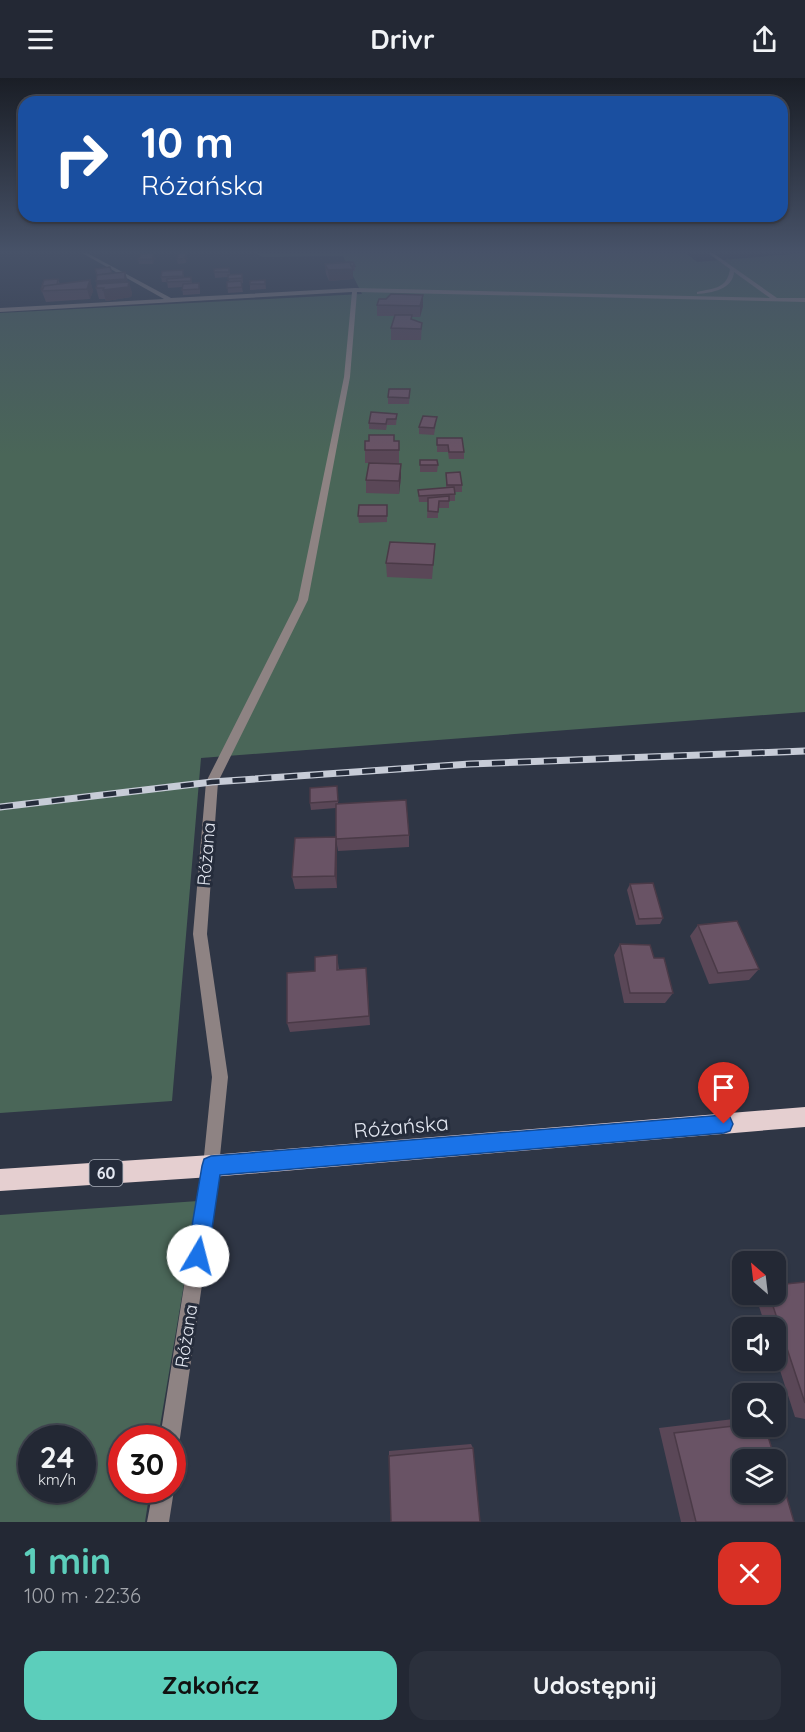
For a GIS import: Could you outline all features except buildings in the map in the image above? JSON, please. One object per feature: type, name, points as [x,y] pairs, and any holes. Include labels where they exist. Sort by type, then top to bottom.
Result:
[{"type":"main road","name":"Różańska","points":[[0,1180],[211,1166],[805,1117]]},
{"type":"street","name":"Różana","points":[[172,1425],[211,1166],[220,1077],[200,934],[212,782],[303,600],[347,377],[352,320]]},
{"type":"street","points":[[158,1522],[161,1503]]},
{"type":"green space","points":[[0,320],[805,320],[805,712],[201,758],[172,1101],[0,1113]]},
{"type":"green space","points":[[198,1201],[160,1425],[108,1425],[108,1503],[148,1503],[145,1522],[0,1522],[0,1215]]},
{"type":"railway","points":[[0,807],[212,782],[470,764],[805,751]]},
{"type":"route","points":[[198,1256],[211,1166],[724,1124]]}]
